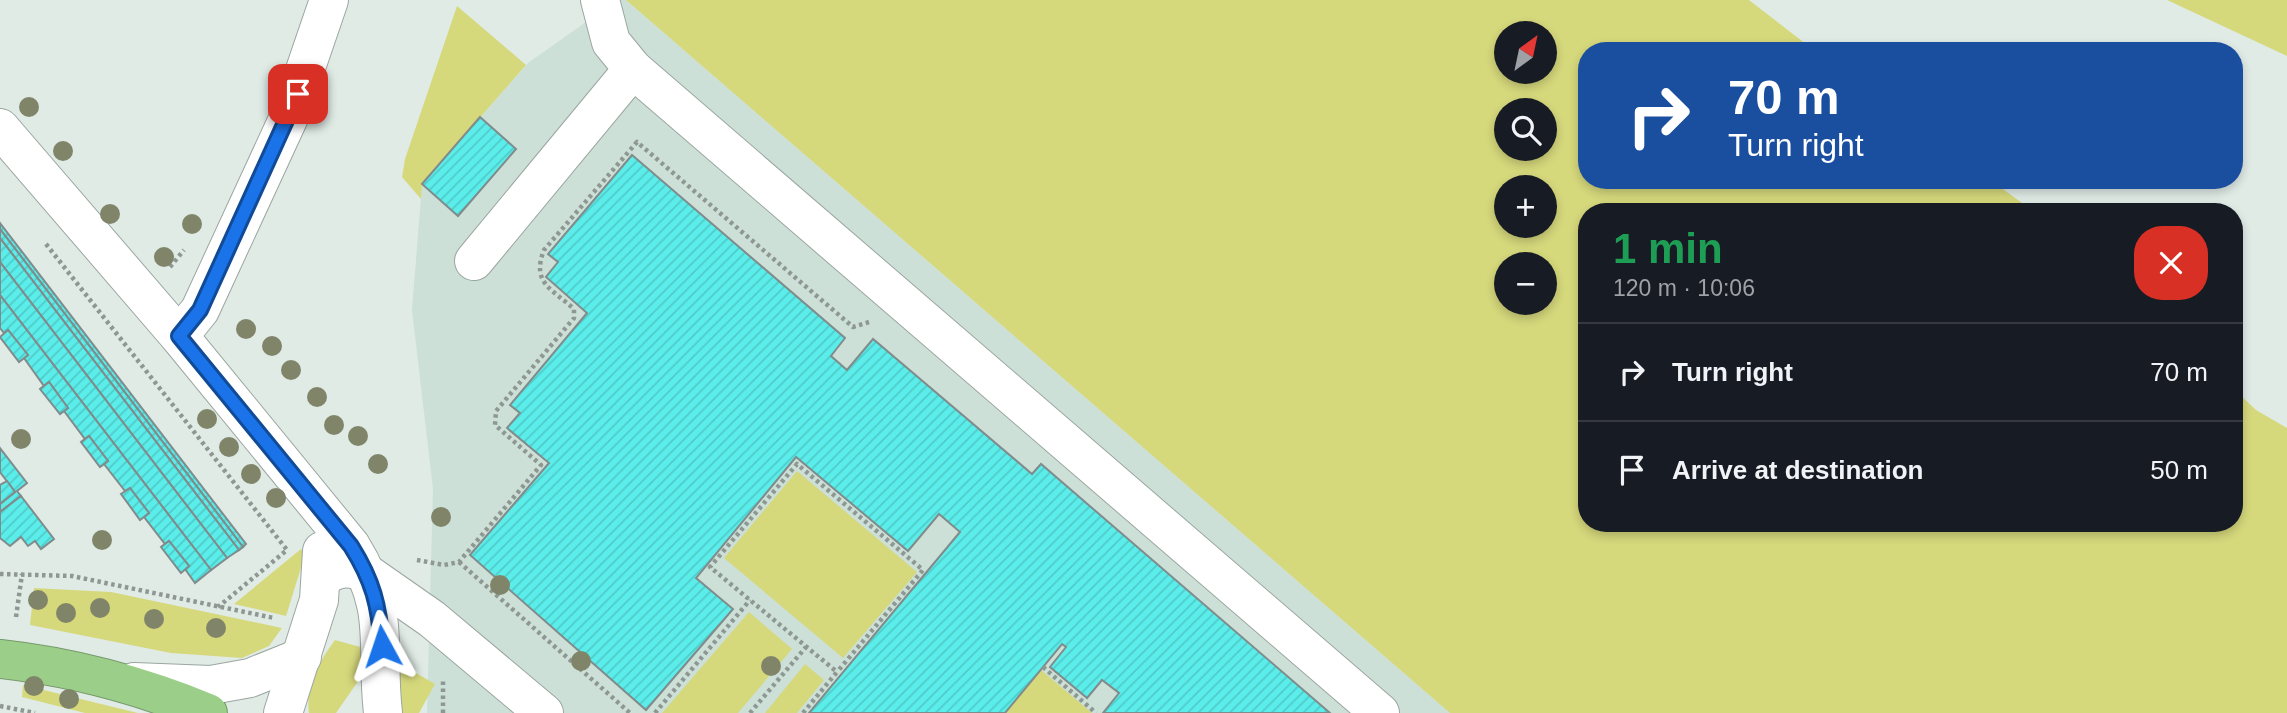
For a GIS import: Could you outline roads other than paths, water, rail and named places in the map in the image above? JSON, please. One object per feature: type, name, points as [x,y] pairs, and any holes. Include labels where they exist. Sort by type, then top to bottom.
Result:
[{"type":"highway","points":[[0,659],[63,667],[127,682],[208,713]]},
{"type":"street","points":[[179,336],[200,310],[289,117],[329,0]]},
{"type":"street","points":[[314,49],[356,0]]},
{"type":"street","points":[[600,0],[611,42],[633,69],[1380,713]]},
{"type":"street","points":[[474,261],[633,69]]},
{"type":"street","points":[[0,128],[179,336],[351,546],[369,575],[380,620],[375,705]]},
{"type":"street","points":[[283,713],[302,657],[322,578],[321,511]]},
{"type":"street","points":[[322,578],[333,569],[344,568],[358,569],[369,575],[432,620],[544,713]]},
{"type":"street","points":[[127,682],[211,685],[250,678],[302,657]]}]
